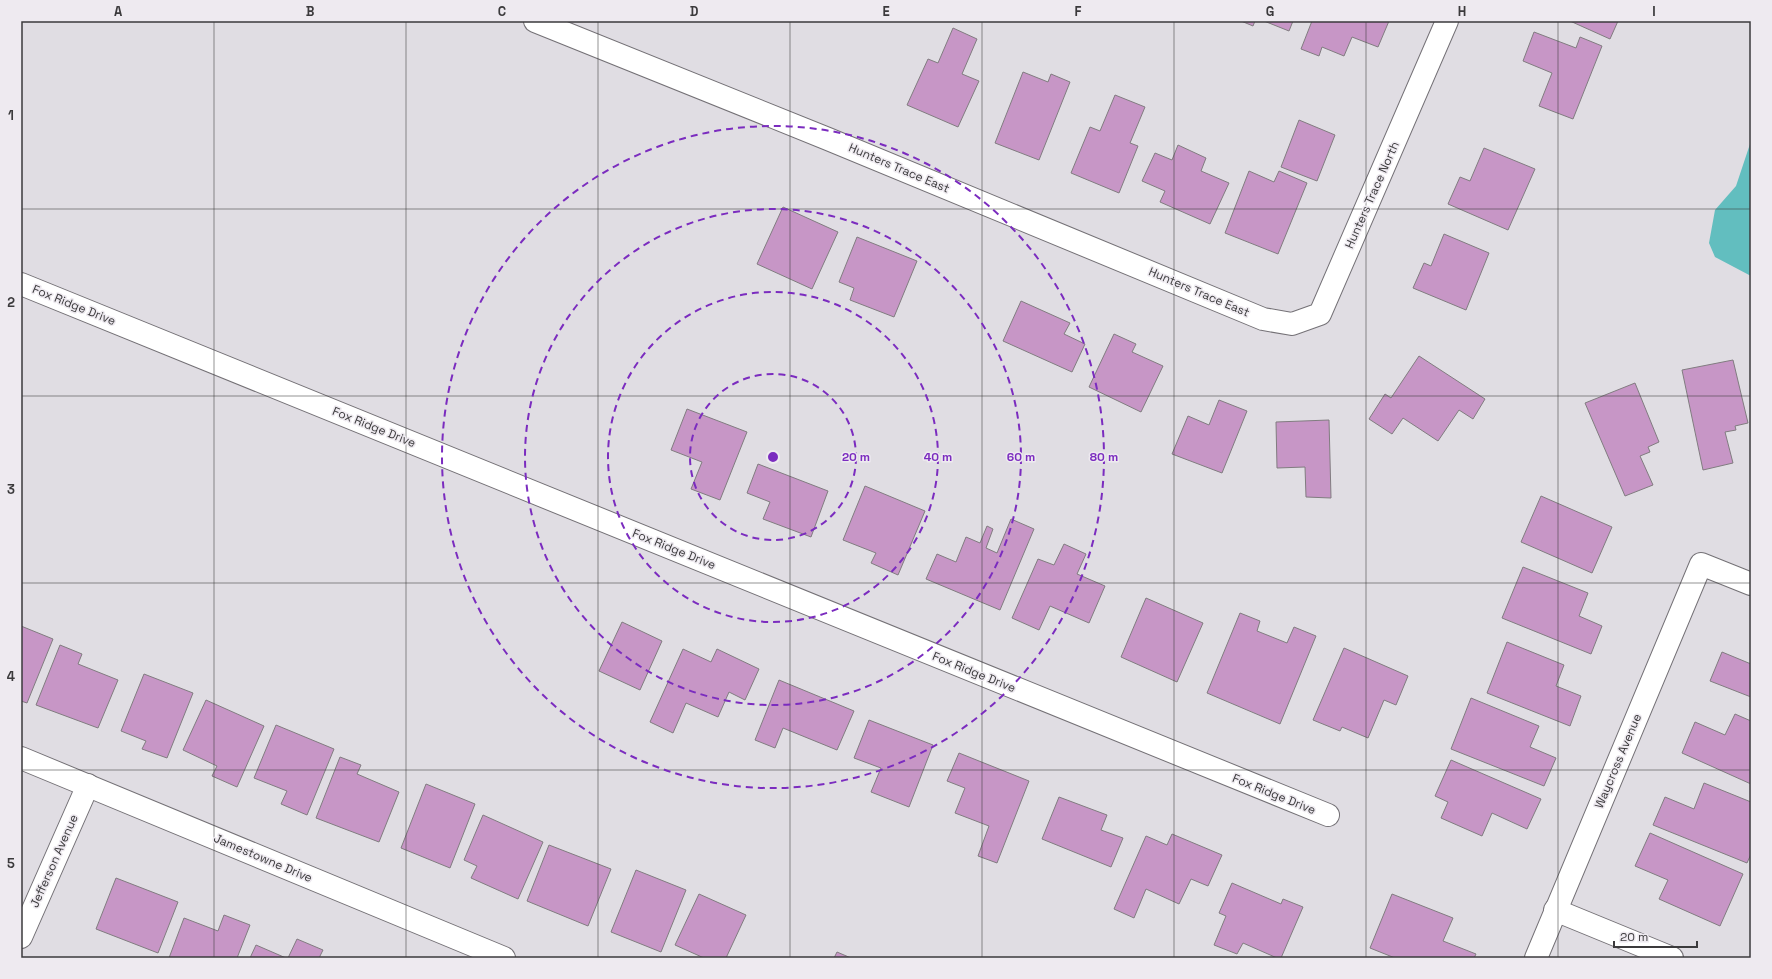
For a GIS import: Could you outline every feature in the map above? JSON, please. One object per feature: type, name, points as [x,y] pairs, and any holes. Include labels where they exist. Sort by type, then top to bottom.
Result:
[{"type":"street","name":"Hunters Trace East","points":[[535,21],[828,138],[1263,319]]},
{"type":"street","name":"Hunters Trace North","points":[[1263,319],[1292,324],[1320,314],[1447,21]]},
{"type":"street","name":"Fox Ridge Drive","points":[[21,284],[1328,815]]},
{"type":"street","name":"Waycross Avenue","points":[[1536,958],[1701,564],[1751,584]]},
{"type":"street","name":"Jamestowne Drive","points":[[21,758],[504,958]]},
{"type":"street","name":"Jefferson Avenue","points":[[21,937],[88,785]]},
{"type":"street","points":[[1555,910],[1672,958]]},
{"type":"water","points":[[1751,141],[1751,276],[1715,257],[1709,243],[1715,210],[1736,186]]},
{"type":"building","points":[[1241,21],[1255,21],[1253,26]]},
{"type":"building","points":[[1264,21],[1293,21],[1289,31]]},
{"type":"building","points":[[1312,21],[1389,21],[1378,47],[1352,37],[1344,56],[1322,47],[1319,56],[1301,49]]},
{"type":"building","points":[[1570,21],[1618,21],[1610,39]]},
{"type":"building","points":[[953,28],[977,39],[962,74],[979,81],[958,127],[907,105],[928,59],[938,63]]},
{"type":"building","points":[[1534,32],[1576,48],[1580,37],[1602,46],[1573,119],[1539,106],[1552,73],[1523,61]]},
{"type":"building","points":[[1023,72],[1048,82],[1051,74],[1070,82],[1039,160],[995,143]]},
{"type":"building","points":[[1115,95],[1145,107],[1130,143],[1138,146],[1119,193],[1071,173],[1090,127],[1100,131]]},
{"type":"building","points":[[1299,120],[1335,135],[1317,181],[1281,167]]},
{"type":"building","points":[[1178,145],[1206,158],[1201,171],[1229,183],[1210,224],[1160,202],[1165,191],[1142,181],[1155,153],[1172,160]]},
{"type":"building","points":[[1484,148],[1535,169],[1508,230],[1448,204],[1460,177],[1470,181]]},
{"type":"building","points":[[1249,171],[1274,182],[1279,171],[1307,183],[1278,254],[1225,233]]},
{"type":"building","points":[[783,207],[838,232],[812,289],[757,264]]},
{"type":"building","points":[[1444,234],[1489,253],[1466,310],[1413,288],[1424,263],[1431,266]]},
{"type":"building","points":[[857,237],[917,261],[894,317],[850,300],[854,288],[839,282]]},
{"type":"building","points":[[1021,301],[1070,323],[1064,334],[1085,344],[1072,372],[1003,341]]},
{"type":"building","points":[[1114,334],[1136,344],[1132,352],[1163,366],[1141,412],[1089,387]]},
{"type":"building","points":[[1419,356],[1485,399],[1473,419],[1459,410],[1438,441],[1403,418],[1392,434],[1369,419],[1385,394],[1391,398]]},
{"type":"building","points":[[1733,360],[1748,423],[1735,426],[1736,430],[1725,432],[1733,463],[1703,470],[1682,370]]},
{"type":"building","points":[[1635,383],[1659,442],[1648,447],[1650,452],[1640,456],[1653,485],[1625,496],[1585,403]]},
{"type":"building","points":[[1219,400],[1247,411],[1222,473],[1172,454],[1188,416],[1209,425]]},
{"type":"building","points":[[687,409],[747,432],[720,500],[691,489],[702,462],[671,450]]},
{"type":"building","points":[[1329,420],[1331,498],[1306,497],[1305,467],[1277,468],[1276,422]]},
{"type":"building","points":[[758,464],[828,491],[811,537],[763,519],[770,502],[747,493]]},
{"type":"building","points":[[865,486],[925,511],[898,575],[871,563],[876,553],[843,540]]},
{"type":"building","points":[[1541,496],[1612,527],[1592,573],[1521,542]]},
{"type":"building","points":[[1011,519],[1034,529],[1000,610],[926,579],[937,554],[956,562],[966,537],[980,543],[987,526],[993,529],[986,548],[997,553]]},
{"type":"building","points":[[1064,544],[1086,554],[1077,574],[1105,586],[1089,623],[1050,606],[1039,630],[1012,618],[1038,559],[1054,565]]},
{"type":"building","points":[[1523,567],[1588,593],[1579,616],[1602,626],[1591,654],[1502,618]]},
{"type":"building","points":[[1146,598],[1203,623],[1177,682],[1121,657]]},
{"type":"building","points":[[1240,613],[1260,621],[1257,631],[1287,643],[1294,627],[1316,636],[1280,724],[1207,693]]},
{"type":"building","points":[[622,622],[662,641],[640,690],[599,671]]},
{"type":"building","points":[[21,626],[53,639],[27,703],[21,701]]},
{"type":"building","points":[[1507,642],[1564,665],[1556,686],[1581,696],[1570,726],[1487,693]]},
{"type":"building","points":[[60,645],[82,654],[78,664],[118,680],[98,728],[36,705]]},
{"type":"building","points":[[1344,648],[1408,676],[1396,705],[1384,700],[1368,738],[1342,727],[1340,731],[1313,720]]},
{"type":"building","points":[[683,649],[711,662],[717,649],[759,669],[745,700],[729,692],[718,717],[686,703],[673,733],[650,722]]},
{"type":"building","points":[[1722,652],[1751,664],[1751,697],[1710,681]]},
{"type":"building","points":[[144,674],[193,693],[167,758],[142,749],[146,741],[121,731]]},
{"type":"building","points":[[779,680],[854,711],[837,750],[783,728],[775,748],[755,740]]},
{"type":"building","points":[[1471,698],[1539,726],[1530,747],[1556,758],[1544,786],[1451,749]]},
{"type":"building","points":[[206,700],[264,726],[237,787],[212,776],[217,766],[183,750]]},
{"type":"building","points":[[1735,714],[1751,721],[1751,784],[1682,753],[1695,722],[1725,735]]},
{"type":"building","points":[[869,720],[933,745],[909,807],[871,792],[881,768],[854,758]]},
{"type":"building","points":[[276,725],[334,749],[307,815],[281,804],[287,791],[254,778]]},
{"type":"building","points":[[959,753],[1029,781],[997,863],[978,856],[989,826],[955,813],[965,788],[947,781]]},
{"type":"building","points":[[340,757],[361,765],[357,774],[399,792],[379,842],[316,818]]},
{"type":"building","points":[[1451,760],[1541,799],[1527,829],[1492,813],[1482,836],[1441,818],[1448,802],[1435,796]]},
{"type":"building","points":[[1704,783],[1751,802],[1751,854],[1747,863],[1653,825],[1665,797],[1694,809]]},
{"type":"building","points":[[426,784],[475,804],[450,868],[401,848]]},
{"type":"building","points":[[1059,797],[1107,815],[1101,830],[1123,838],[1111,867],[1042,839]]},
{"type":"building","points":[[483,815],[543,842],[518,899],[471,878],[477,866],[464,860]]},
{"type":"building","points":[[1650,833],[1743,874],[1720,926],[1659,899],[1668,880],[1635,866]]},
{"type":"building","points":[[1172,834],[1222,855],[1208,886],[1191,879],[1179,904],[1146,889],[1134,918],[1114,909],[1146,836],[1167,845]]},
{"type":"building","points":[[549,845],[611,869],[588,926],[527,901]]},
{"type":"building","points":[[636,870],[686,890],[661,952],[611,932]]},
{"type":"building","points":[[116,878],[178,902],[158,953],[96,929]]},
{"type":"building","points":[[1232,883],[1281,904],[1283,899],[1303,907],[1281,958],[1277,958],[1243,943],[1237,954],[1214,945],[1226,916],[1219,913]]},
{"type":"building","points":[[699,894],[746,915],[726,958],[704,958],[675,945]]},
{"type":"building","points":[[1392,894],[1453,918],[1443,941],[1476,954],[1474,958],[1395,958],[1370,948]]},
{"type":"building","points":[[224,915],[250,925],[237,958],[169,958],[184,918],[218,931]]},
{"type":"building","points":[[297,939],[323,950],[319,958],[288,958]]},
{"type":"building","points":[[256,945],[286,958],[250,958]]},
{"type":"building","points":[[837,952],[851,958],[834,958]]}]
